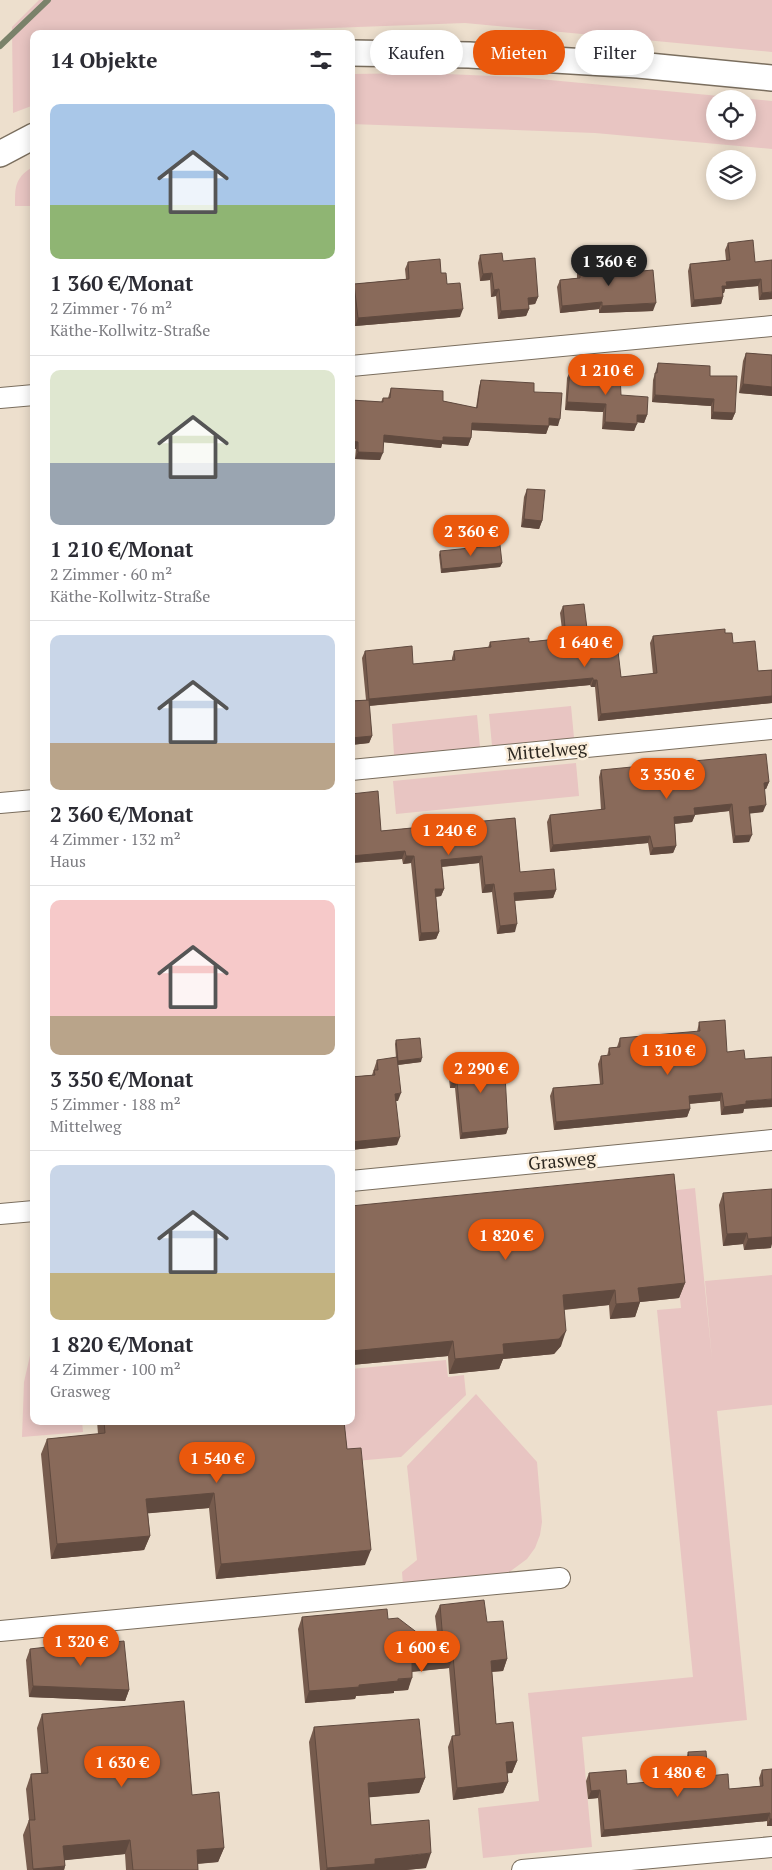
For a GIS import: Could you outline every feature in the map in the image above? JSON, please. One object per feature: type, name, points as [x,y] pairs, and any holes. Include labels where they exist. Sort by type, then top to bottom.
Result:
[{"type":"street","points":[[355,53],[469,55],[638,66],[772,78]]},
{"type":"street","points":[[0,154],[30,138]]},
{"type":"street","points":[[355,366],[772,326]]},
{"type":"street","points":[[0,398],[30,395]]},
{"type":"street","name":"Mittelweg","points":[[355,770],[772,729]]},
{"type":"street","points":[[0,803],[30,800]]},
{"type":"street","name":"Grasweg","points":[[355,1181],[772,1140]]},
{"type":"street","points":[[0,1214],[30,1211]]},
{"type":"street","points":[[0,1631],[560,1578]]},
{"type":"street","points":[[522,1870],[772,1846]]},
{"type":"shaded area","points":[[39,0],[772,0],[772,52],[654,41],[654,30],[575,30],[575,33],[565,32],[565,30],[539,30],[465,23],[278,30],[30,30],[30,107],[13,113],[12,27]]},
{"type":"shaded area","points":[[355,74],[518,77],[706,95],[706,140],[756,140],[756,99],[772,101],[772,149],[595,133],[355,124]]},
{"type":"shaded area","points":[[30,169],[30,206],[15,206],[17,183],[23,174]]},
{"type":"shaded area","points":[[571,706],[574,738],[492,746],[489,714]]},
{"type":"shaded area","points":[[477,715],[480,747],[394,755],[392,724]]},
{"type":"shaded area","points":[[576,763],[579,796],[396,814],[393,781]]},
{"type":"shaded area","points":[[695,1188],[712,1359],[705,1281],[772,1275],[772,1405],[717,1411],[747,1720],[582,1737],[592,1847],[483,1858],[478,1808],[539,1801],[528,1693],[693,1677],[657,1310],[681,1308],[669,1191]]},
{"type":"shaded area","points":[[30,1356],[30,1425],[82,1425],[83,1432],[22,1437],[24,1382]]},
{"type":"shaded area","points":[[446,1360],[448,1377],[464,1375],[466,1395],[401,1457],[344,1462],[341,1425],[355,1425],[355,1369]]},
{"type":"shaded area","points":[[476,1394],[537,1462],[542,1522],[540,1535],[535,1548],[527,1559],[508,1573],[496,1577],[403,1585],[402,1572],[417,1560],[407,1466]]},
{"type":"building","points":[[753,240],[755,262],[772,260],[772,292],[762,293],[761,279],[726,282],[727,286],[722,286],[723,297],[694,300],[690,264],[730,260],[728,243]]},
{"type":"building","points":[[502,253],[503,261],[535,258],[538,297],[528,298],[529,309],[501,311],[499,289],[494,290],[492,273],[483,274],[480,255]]},
{"type":"building","points":[[440,259],[441,273],[446,273],[447,284],[460,283],[463,309],[358,318],[355,284],[409,279],[408,262]]},
{"type":"building","points":[[618,263],[619,273],[653,270],[656,303],[602,306],[602,302],[562,306],[560,280],[580,278],[580,264]]},
{"type":"building","points":[[746,353],[772,355],[772,387],[743,384]]},
{"type":"building","points":[[658,363],[710,366],[710,376],[737,376],[735,413],[713,412],[714,399],[655,395],[655,373],[657,373]]},
{"type":"building","points":[[570,371],[620,374],[621,395],[648,397],[647,415],[637,415],[637,424],[605,422],[606,404],[567,402]]},
{"type":"building","points":[[481,380],[534,383],[534,392],[562,393],[560,419],[549,418],[549,426],[472,423],[471,438],[443,437],[443,441],[384,435],[383,453],[358,452],[358,442],[355,442],[355,400],[383,402],[383,398],[390,398],[391,388],[443,391],[443,401],[477,408]]},
{"type":"building","points":[[527,489],[545,490],[542,521],[524,519]]},
{"type":"building","points":[[500,545],[502,563],[442,569],[440,551]]},
{"type":"building","points":[[584,604],[588,637],[616,634],[621,677],[657,673],[653,636],[725,629],[725,633],[732,633],[733,643],[755,641],[758,671],[772,670],[772,696],[601,714],[597,680],[593,680],[593,678],[369,699],[365,651],[412,646],[413,664],[455,660],[454,651],[491,647],[490,642],[529,638],[529,642],[566,638],[563,606]]},
{"type":"building","points":[[369,700],[372,736],[355,738],[355,701]]},
{"type":"building","points":[[766,754],[769,782],[764,783],[766,805],[749,807],[752,835],[735,836],[732,804],[694,808],[695,815],[674,817],[676,846],[653,848],[650,836],[553,845],[550,815],[605,809],[601,770]]},
{"type":"building","points":[[378,791],[381,831],[515,818],[520,872],[554,869],[556,890],[514,893],[517,924],[500,926],[494,884],[485,885],[482,856],[441,860],[444,889],[435,889],[439,932],[421,933],[414,856],[406,856],[405,851],[355,856],[355,794]]},
{"type":"building","points":[[725,1020],[727,1052],[744,1050],[745,1059],[772,1057],[772,1099],[746,1101],[746,1104],[724,1107],[722,1093],[689,1096],[690,1109],[556,1122],[553,1088],[603,1084],[601,1056],[610,1055],[609,1048],[620,1047],[620,1038],[700,1031],[699,1022]]},
{"type":"building","points":[[420,1038],[422,1058],[398,1061],[396,1040]]},
{"type":"building","points":[[397,1057],[401,1093],[395,1094],[400,1137],[355,1142],[355,1077],[375,1075],[374,1070],[378,1070],[377,1060]]},
{"type":"building","points":[[504,1057],[508,1128],[462,1133],[457,1082],[452,1082],[450,1063]]},
{"type":"building","points":[[674,1174],[685,1283],[638,1288],[640,1302],[616,1304],[615,1290],[563,1295],[566,1331],[559,1339],[503,1344],[504,1354],[455,1359],[453,1341],[355,1351],[355,1206]]},
{"type":"building","points":[[772,1189],[772,1237],[748,1239],[747,1233],[727,1234],[723,1193]]},
{"type":"building","points":[[104,1425],[344,1425],[347,1449],[361,1448],[371,1550],[221,1564],[214,1493],[146,1499],[150,1536],[57,1544],[47,1439],[105,1433]]},
{"type":"building","points":[[484,1600],[487,1622],[503,1621],[507,1659],[491,1661],[496,1724],[513,1722],[517,1761],[506,1762],[508,1782],[457,1788],[452,1736],[460,1735],[453,1656],[412,1661],[412,1678],[359,1685],[359,1687],[309,1691],[302,1617],[387,1609],[388,1619],[398,1618],[444,1653],[440,1605]]},
{"type":"building","points":[[124,1641],[129,1690],[33,1686],[30,1649]]},
{"type":"building","points":[[184,1701],[192,1795],[219,1792],[224,1848],[197,1850],[198,1870],[133,1870],[130,1840],[63,1846],[65,1866],[33,1869],[29,1820],[35,1820],[31,1774],[48,1773],[42,1714]]},
{"type":"building","points":[[419,1719],[425,1778],[368,1783],[371,1825],[429,1820],[431,1853],[375,1859],[375,1864],[327,1868],[314,1727]]},
{"type":"building","points":[[706,1751],[708,1776],[728,1774],[729,1789],[763,1786],[762,1770],[772,1769],[772,1819],[770,1819],[770,1813],[604,1830],[600,1790],[591,1791],[589,1773],[626,1770],[627,1784],[691,1778],[688,1752]]},
{"type":"waterway","points":[[0,46],[48,0]]}]
